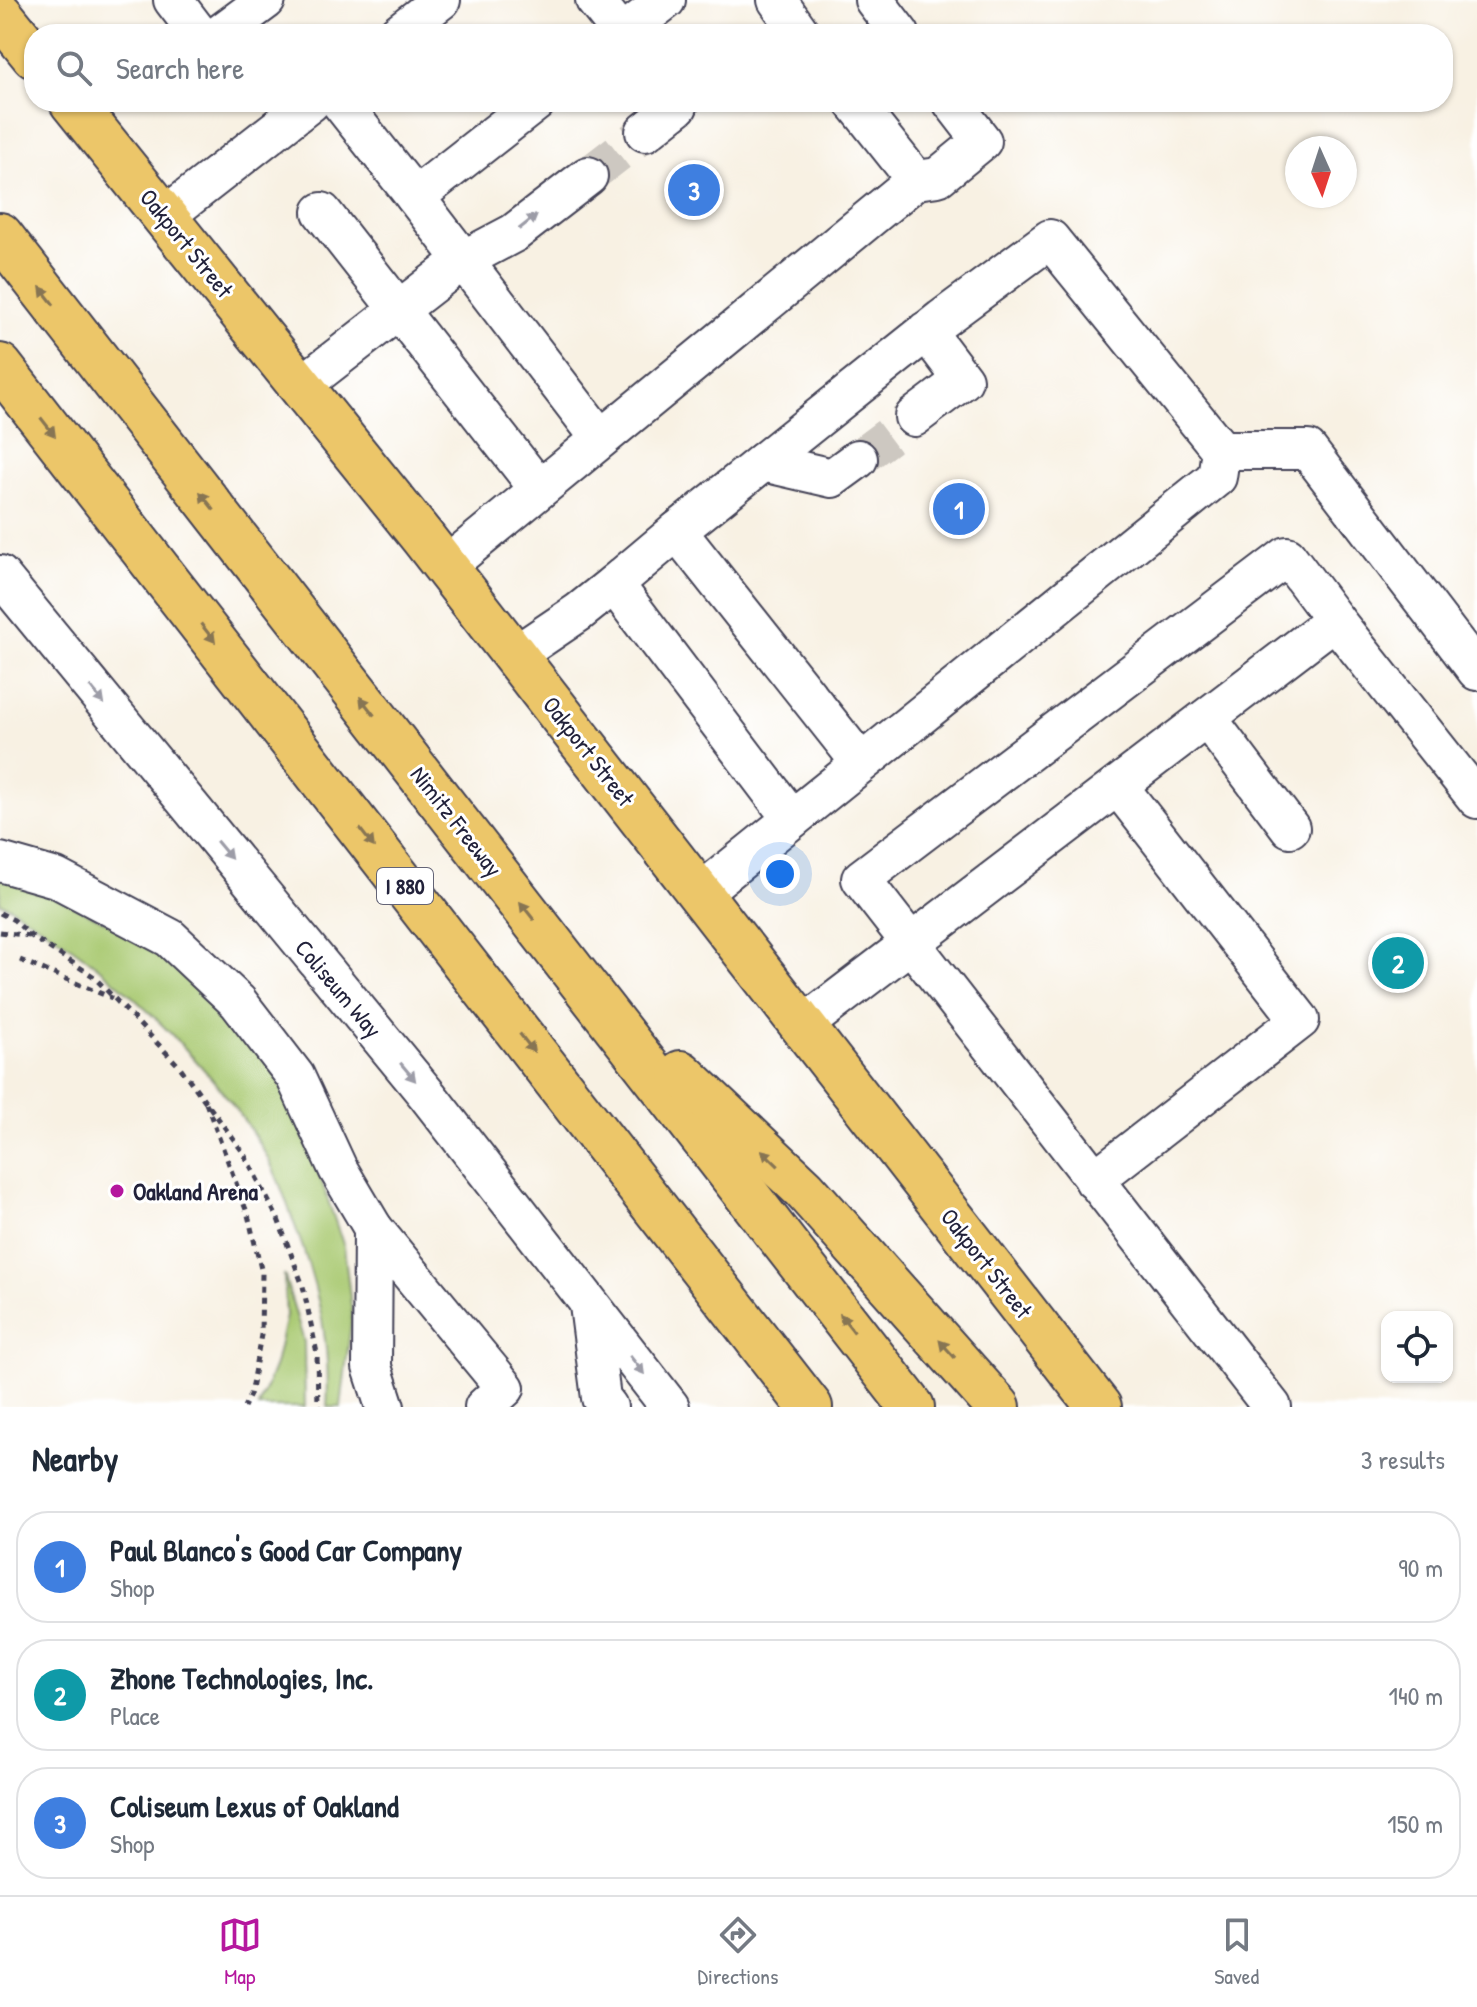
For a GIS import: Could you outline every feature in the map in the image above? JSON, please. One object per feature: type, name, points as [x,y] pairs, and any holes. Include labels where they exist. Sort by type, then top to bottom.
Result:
[{"type":"main road","points":[[0,14],[24,44]]},
{"type":"main road","name":"Oakport Street","points":[[80,112],[445,567],[1099,1407]]},
{"type":"main road","name":"Nimitz Freeway","points":[[0,235],[912,1407]]},
{"type":"main road","name":"I 880","points":[[0,366],[810,1407]]},
{"type":"main road","points":[[575,972],[804,1189],[998,1407]]},
{"type":"street","points":[[173,0],[191,24]]},
{"type":"street","points":[[234,24],[266,0]]},
{"type":"street","points":[[410,24],[441,0]]},
{"type":"street","points":[[595,0],[614,24]]},
{"type":"street","points":[[635,24],[666,0]]},
{"type":"street","points":[[874,0],[892,24]]},
{"type":"street","points":[[165,216],[298,112]]},
{"type":"street","points":[[348,112],[600,438]]},
{"type":"street","points":[[415,197],[523,112]]},
{"type":"street","points":[[645,132],[668,112]]},
{"type":"street","points":[[862,112],[916,180]]},
{"type":"street","points":[[445,567],[916,180],[938,177],[982,141],[960,112]]},
{"type":"street","points":[[301,386],[463,260],[514,233],[588,176]]},
{"type":"street","points":[[322,212],[539,489]]},
{"type":"street","points":[[514,656],[614,584],[926,331],[1050,239],[1221,450],[1217,477],[699,894]]},
{"type":"street","points":[[914,417],[963,380],[926,331]]},
{"type":"street","points":[[1221,450],[1308,450],[1477,671]]},
{"type":"street","points":[[763,462],[832,478],[858,459]]},
{"type":"street","points":[[677,531],[861,763]]},
{"type":"street","points":[[1272,1407],[861,879],[1287,556],[1477,799]]},
{"type":"street","name":"Coliseum Way","points":[[0,575],[428,1096],[670,1407]]},
{"type":"street","points":[[614,584],[792,819]]},
{"type":"street","points":[[802,1026],[1335,620]]},
{"type":"street","points":[[1207,718],[1290,828]]},
{"type":"street","points":[[1094,1180],[1300,1020],[1118,786]]},
{"type":"street","points":[[0,862],[56,878],[170,938],[238,1002],[295,1076],[338,1169],[373,1228],[505,1388],[484,1407]]},
{"type":"street","points":[[373,1228],[372,1367],[385,1407]]},
{"type":"street","points":[[588,1302],[599,1404]]},
{"type":"path","points":[[0,913],[93,976],[180,1067],[243,1152],[283,1232],[303,1286],[317,1353],[318,1407]]},
{"type":"path","points":[[0,932],[31,936]]},
{"type":"path","points":[[20,960],[117,1000]]},
{"type":"path","points":[[204,1097],[248,1215],[262,1273],[261,1335],[250,1395],[244,1407]]},
{"type":"green space","points":[[0,870],[174,955],[270,1058],[317,1168],[344,1247],[352,1314],[341,1407],[327,1407],[325,1340],[305,1255],[276,1174],[249,1128],[183,1046],[131,996],[72,948],[0,903]]},
{"type":"green space","points":[[284,1274],[304,1342],[305,1407],[258,1407],[275,1365],[286,1316]]},
{"type":"tunnel","points":[[588,176],[645,132]]},
{"type":"tunnel","points":[[858,459],[914,417]]},
{"type":"place","name":"Coliseum Lexus of Oakland","points":[[694,190]]},
{"type":"place","name":"Paul Blanco's Good Car Company","points":[[959,509]]},
{"type":"place","name":"Zhone Technologies, Inc.","points":[[1398,963]]},
{"type":"place","name":"Oakland Arena","points":[[117,1191]]}]
